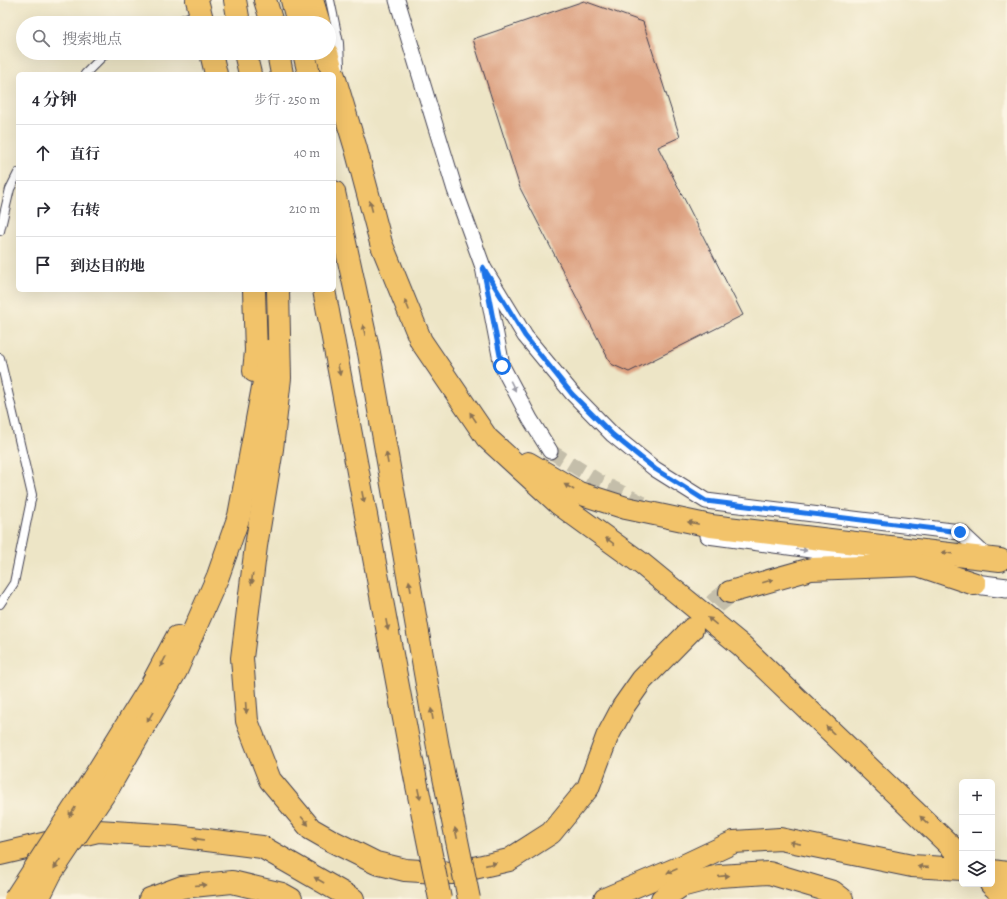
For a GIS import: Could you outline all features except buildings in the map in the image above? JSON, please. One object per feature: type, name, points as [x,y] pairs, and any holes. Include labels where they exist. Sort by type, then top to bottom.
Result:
[{"type":"main road","points":[[235,0],[238,16]]},
{"type":"main road","points":[[265,0],[270,16]]},
{"type":"main road","points":[[292,0],[296,16]]},
{"type":"main road","points":[[312,0],[317,16]]},
{"type":"main road","points":[[213,60],[216,72]]},
{"type":"main road","points":[[247,60],[250,72]]},
{"type":"main road","points":[[279,60],[282,72]]},
{"type":"main road","points":[[306,60],[309,72]]},
{"type":"main road","points":[[329,60],[333,72]]},
{"type":"main road","points":[[336,82],[382,244],[421,341],[487,438],[558,503],[642,564],[742,646],[956,851]]},
{"type":"main road","points":[[336,201],[369,353],[439,753],[469,899]]},
{"type":"main road","points":[[239,516],[256,351],[254,292]]},
{"type":"main road","points":[[15,899],[102,782],[176,671],[218,576],[239,516],[266,371],[266,300],[264,292]]},
{"type":"main road","points":[[256,546],[258,479],[271,292]]},
{"type":"main road","points":[[278,292],[280,378],[272,449],[256,546],[242,658],[247,721],[270,780],[311,829],[376,863],[405,870],[452,873],[508,860],[551,833],[588,788],[607,737],[623,708],[642,680],[692,630]]},
{"type":"main road","points":[[324,292],[411,756],[440,899]]},
{"type":"main road","points":[[487,438],[579,493],[638,511],[711,526],[998,559]]},
{"type":"main road","points":[[730,592],[811,569],[918,564],[975,584]]},
{"type":"main road","points":[[38,899],[102,782]]},
{"type":"main road","points":[[0,854],[98,831],[176,836],[262,847],[353,899]]},
{"type":"main road","points":[[604,899],[683,866],[734,842],[780,839],[912,866],[959,869]]},
{"type":"main road","points":[[995,872],[1007,872]]},
{"type":"main road","points":[[662,899],[681,886],[719,876],[769,873],[833,892],[842,899]]},
{"type":"main road","points":[[150,899],[182,887],[232,882],[282,894],[291,899]]},
{"type":"main road","points":[[977,887],[985,899]]},
{"type":"main road","points":[[994,887],[1007,899]]},
{"type":"street","points":[[397,0],[455,190],[483,267],[502,366],[530,419],[550,451]]},
{"type":"street","points":[[483,267],[525,336],[572,394],[613,435],[655,469],[706,501],[960,532],[998,559]]},
{"type":"street","points":[[708,536],[918,564]]},
{"type":"street","points":[[975,584],[1007,588]]},
{"type":"lane","points":[[330,0],[333,16]]},
{"type":"lane","points":[[191,16],[200,12]]},
{"type":"lane","points":[[336,28],[339,42],[341,99]]},
{"type":"lane","points":[[87,72],[99,60]]},
{"type":"lane","points":[[0,231],[10,189],[16,177]]},
{"type":"lane","points":[[0,358],[32,495],[14,583],[0,604]]},
{"type":"tunnel","points":[[550,451],[600,482],[650,507]]},
{"type":"tunnel","points":[[692,629],[716,603],[730,592]]},
{"type":"route","points":[[502,366],[483,267],[525,336],[572,394],[613,435],[655,469],[706,501],[960,532]]}]
